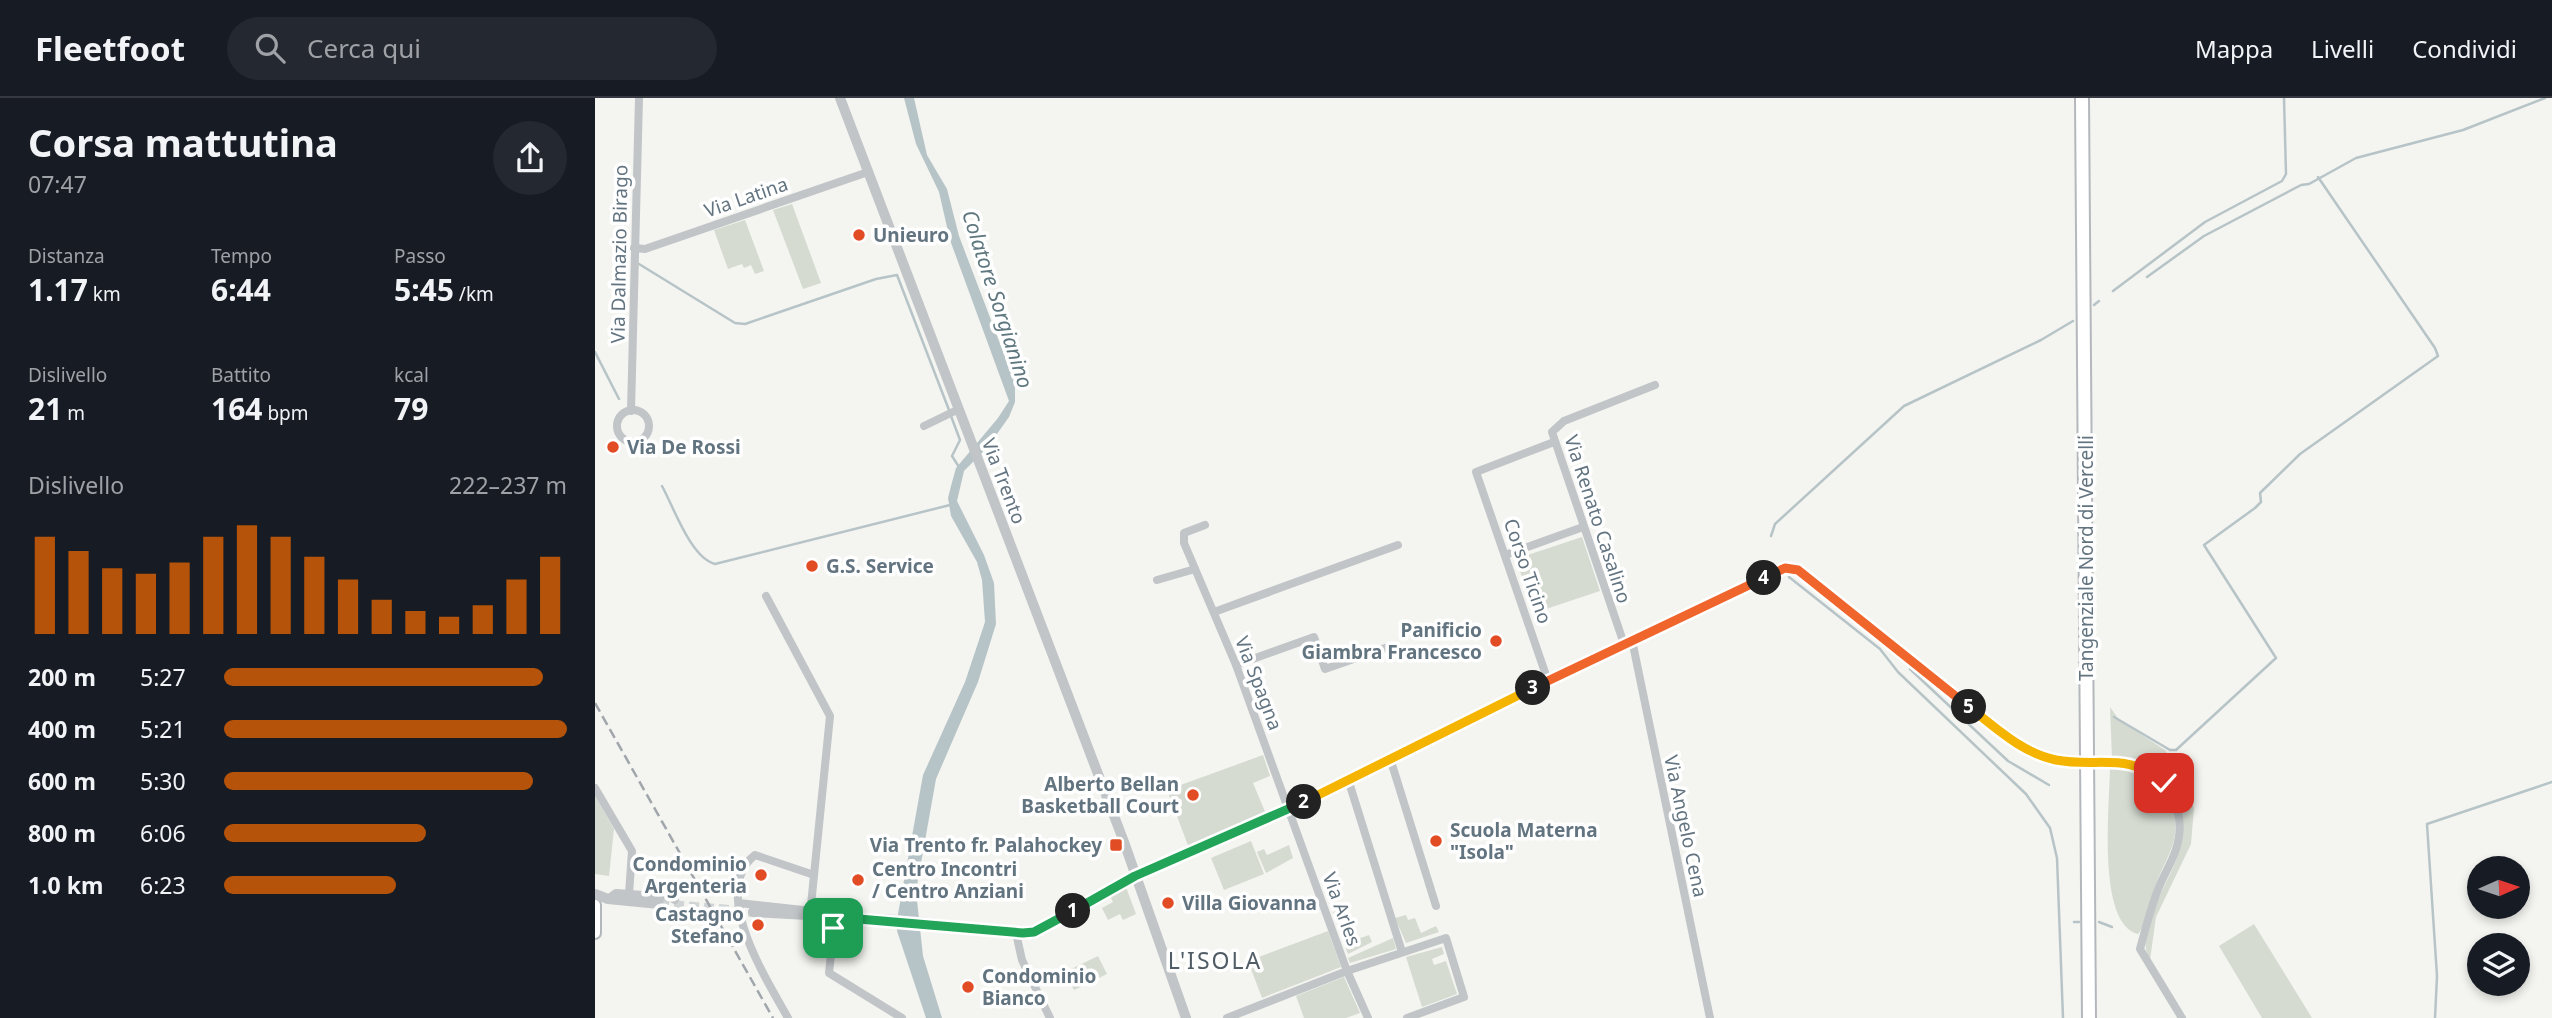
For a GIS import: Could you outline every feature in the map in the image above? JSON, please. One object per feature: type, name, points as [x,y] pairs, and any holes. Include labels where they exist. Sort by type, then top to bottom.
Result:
[{"type":"main road","name":"Tangenziale Nord di Vercelli","points":[[2082,98],[2089,1018]]},
{"type":"main road","points":[[595,933],[596,909]]},
{"type":"street","name":"Via Dalmazio Birago","points":[[631,411],[639,98]]},
{"type":"street","name":"Via Trento","points":[[840,98],[952,412],[970,440],[1186,1018]]},
{"type":"street","name":"Via Latina","points":[[634,248],[645,249],[868,172]]},
{"type":"street","name":"Via Renato Casalino","points":[[1628,642],[1583,527],[1552,432],[1564,421],[1655,385]]},
{"type":"street","points":[[925,426],[952,412]]},
{"type":"street","name":"Corso Ticino","points":[[1548,681],[1476,472],[1554,442]]},
{"type":"street","name":"Via Spagna","points":[[1205,525],[1184,533],[1184,543],[1236,665],[1290,809]]},
{"type":"street","points":[[1505,555],[1583,527]]},
{"type":"street","points":[[1214,612],[1398,545]]},
{"type":"street","points":[[753,912],[898,920],[1016,933],[1034,932],[1135,876],[1290,809],[1628,642],[1785,568],[1793,568],[2024,749],[2057,760],[2128,763],[2150,770],[2164,783],[2179,824],[2176,850],[2158,889],[2140,949],[2182,1018]]},
{"type":"street","points":[[1157,580],[1195,569]]},
{"type":"street","points":[[766,596],[830,716],[809,915]]},
{"type":"street","points":[[1236,665],[1314,636],[1325,669],[1391,646]]},
{"type":"street","name":"Via Angelo Cena","points":[[1628,642],[1710,1018]]},
{"type":"street","points":[[1390,758],[1436,906]]},
{"type":"street","points":[[1348,779],[1402,952]]},
{"type":"street","points":[[595,788],[632,851],[629,894]]},
{"type":"street","name":"Via Arles","points":[[1290,809],[1347,971],[1368,1018]]},
{"type":"street","points":[[788,1018],[761,971],[740,917],[739,875],[755,855],[814,875]]},
{"type":"street","points":[[596,909],[616,893],[675,900]]},
{"type":"street","points":[[595,894],[608,899],[659,904]]},
{"type":"street","points":[[739,903],[803,909],[809,915]]},
{"type":"street","points":[[835,917],[829,973],[902,1018]]},
{"type":"street","points":[[1016,933],[1022,960],[1050,1018]]},
{"type":"street","points":[[1227,1018],[1347,971],[1446,938],[1464,998],[1407,1018]]},
{"type":"shaded area","points":[[904,98],[914,98],[927,155],[947,189],[959,236],[1015,383],[1015,402],[1009,417],[987,448],[964,471],[957,501],[984,555],[994,583],[996,624],[978,682],[936,779],[916,891],[923,956],[942,1018],[926,1018],[897,931],[898,914],[923,775],[965,682],[985,622],[982,580],[977,562],[951,516],[948,498],[956,468],[1009,401],[950,240],[939,192],[916,144]]},
{"type":"shaded area","points":[[792,204],[821,283],[803,289],[773,210]]},
{"type":"shaded area","points":[[745,220],[764,271],[755,274],[751,265],[744,268],[742,264],[728,269],[714,230]]},
{"type":"shaded area","points":[[1582,537],[1600,591],[1534,613],[1516,559]]},
{"type":"shaded area","points":[[2110,707],[2119,720],[2165,750],[2188,786],[2194,808],[2191,844],[2156,917],[2150,960],[2146,933],[2156,903],[2176,860],[2179,848],[2179,813],[2168,785],[2158,775],[2130,761],[2112,758]]},
{"type":"shaded area","points":[[1263,755],[1270,776],[1253,783],[1266,814],[1189,848],[1167,790]]},
{"type":"shaded area","points":[[2110,766],[2136,771],[2158,785],[2167,795],[2176,820],[2172,847],[2138,934],[2125,925],[2116,908],[2111,886],[2108,859]]},
{"type":"shaded area","points":[[595,796],[614,829],[609,876],[595,874]]},
{"type":"shaded area","points":[[1251,841],[1264,874],[1224,890],[1211,858]]},
{"type":"shaded area","points":[[1289,845],[1293,858],[1266,873],[1257,852],[1264,849],[1267,855]]},
{"type":"shaded area","points":[[1126,887],[1136,914],[1123,920],[1120,914],[1108,920],[1102,908],[1113,902],[1110,896]]},
{"type":"shaded area","points":[[1346,908],[1355,940],[1369,935],[1372,942],[1348,954],[1333,912]]},
{"type":"shaded area","points":[[1406,915],[1408,920],[1415,918],[1421,933],[1436,926],[1439,932],[1406,943],[1395,918]]},
{"type":"shaded area","points":[[2254,924],[2312,1018],[2262,1018],[2219,946]]},
{"type":"shaded area","points":[[1328,931],[1341,967],[1262,998],[1248,961]]},
{"type":"shaded area","points":[[1393,938],[1396,949],[1350,963],[1348,958]]},
{"type":"shaded area","points":[[1442,947],[1444,954],[1432,959],[1434,965],[1446,961],[1457,994],[1422,1007],[1406,957]]},
{"type":"shaded area","points":[[1098,956],[1107,974],[1074,990],[1065,972]]},
{"type":"shaded area","points":[[1344,977],[1360,1013],[1346,1018],[1304,1018],[1296,996]]},
{"type":"waterway","points":[[2113,291],[2205,222],[2282,181],[2286,174],[2284,98]]},
{"type":"waterway","points":[[2147,277],[2204,236],[2356,158],[2463,130],[2545,98]]},
{"type":"waterway","points":[[2114,717],[2170,750],[2176,750],[2276,658],[2204,545],[2255,508],[2261,502],[2260,493],[2300,454],[2438,356],[2318,177]]},
{"type":"waterway","points":[[639,264],[735,323],[745,324],[876,279],[897,275],[949,410]]},
{"type":"waterway","points":[[2094,305],[2099,301]]},
{"type":"waterway","points":[[1771,536],[1775,524],[1904,406],[2041,340],[2073,321]]},
{"type":"waterway","points":[[595,352],[619,399]]},
{"type":"waterway","points":[[951,416],[960,440],[952,456],[959,467]]},
{"type":"waterway","points":[[662,486],[691,542],[706,560],[715,564],[950,505]]},
{"type":"waterway","points":[[1789,577],[1880,649],[1898,672],[2026,794],[2050,828],[2057,858],[2063,1018]]},
{"type":"waterway","points":[[1910,669],[2008,761],[2049,785]]},
{"type":"waterway","points":[[2435,1018],[2437,976],[2427,824],[2552,782]]},
{"type":"waterway","points":[[2074,922],[2079,922]]},
{"type":"waterway","points":[[2099,922],[2112,927]]},
{"type":"tunnel","points":[[659,904],[753,912]]},
{"type":"railway","points":[[595,703],[773,1018]]},
{"type":"place","name":"Unieuro","points":[[859,235]]},
{"type":"place","name":"Via De Rossi","points":[[613,447]]},
{"type":"place","name":"G.S. Service","points":[[812,566]]},
{"type":"place","name":"Panificio Giambra Francesco","points":[[1496,641]]},
{"type":"place","name":"Alberto Bellan Basketball Court","points":[[1193,795]]},
{"type":"place","name":"Scuola Materna \"Isola\"","points":[[1436,841]]},
{"type":"place","name":"Via Trento fr. Palahockey","points":[[1116,845]]},
{"type":"place","name":"Condominio Argenteria","points":[[761,875]]},
{"type":"place","name":"Centro Incontri / Centro Anziani","points":[[858,880]]},
{"type":"place","name":"Villa Giovanna","points":[[1168,903]]},
{"type":"place","name":"Castagno Stefano","points":[[758,925]]},
{"type":"place","name":"Condominio Bianco","points":[[968,987]]},
{"type":"district","name":"L'ISOLA","points":[[1215,960]]},
{"type":"route","points":[[833,928],[835,917],[898,920],[1016,933],[1034,932],[1135,876],[1290,809],[1623,644],[1785,568],[1793,568],[1804,574],[2024,749],[2057,760],[2128,763],[2150,770],[2164,783]]},
{"type":"water label","name":"Colatore Sorgianino","points":[[998,299]]}]
